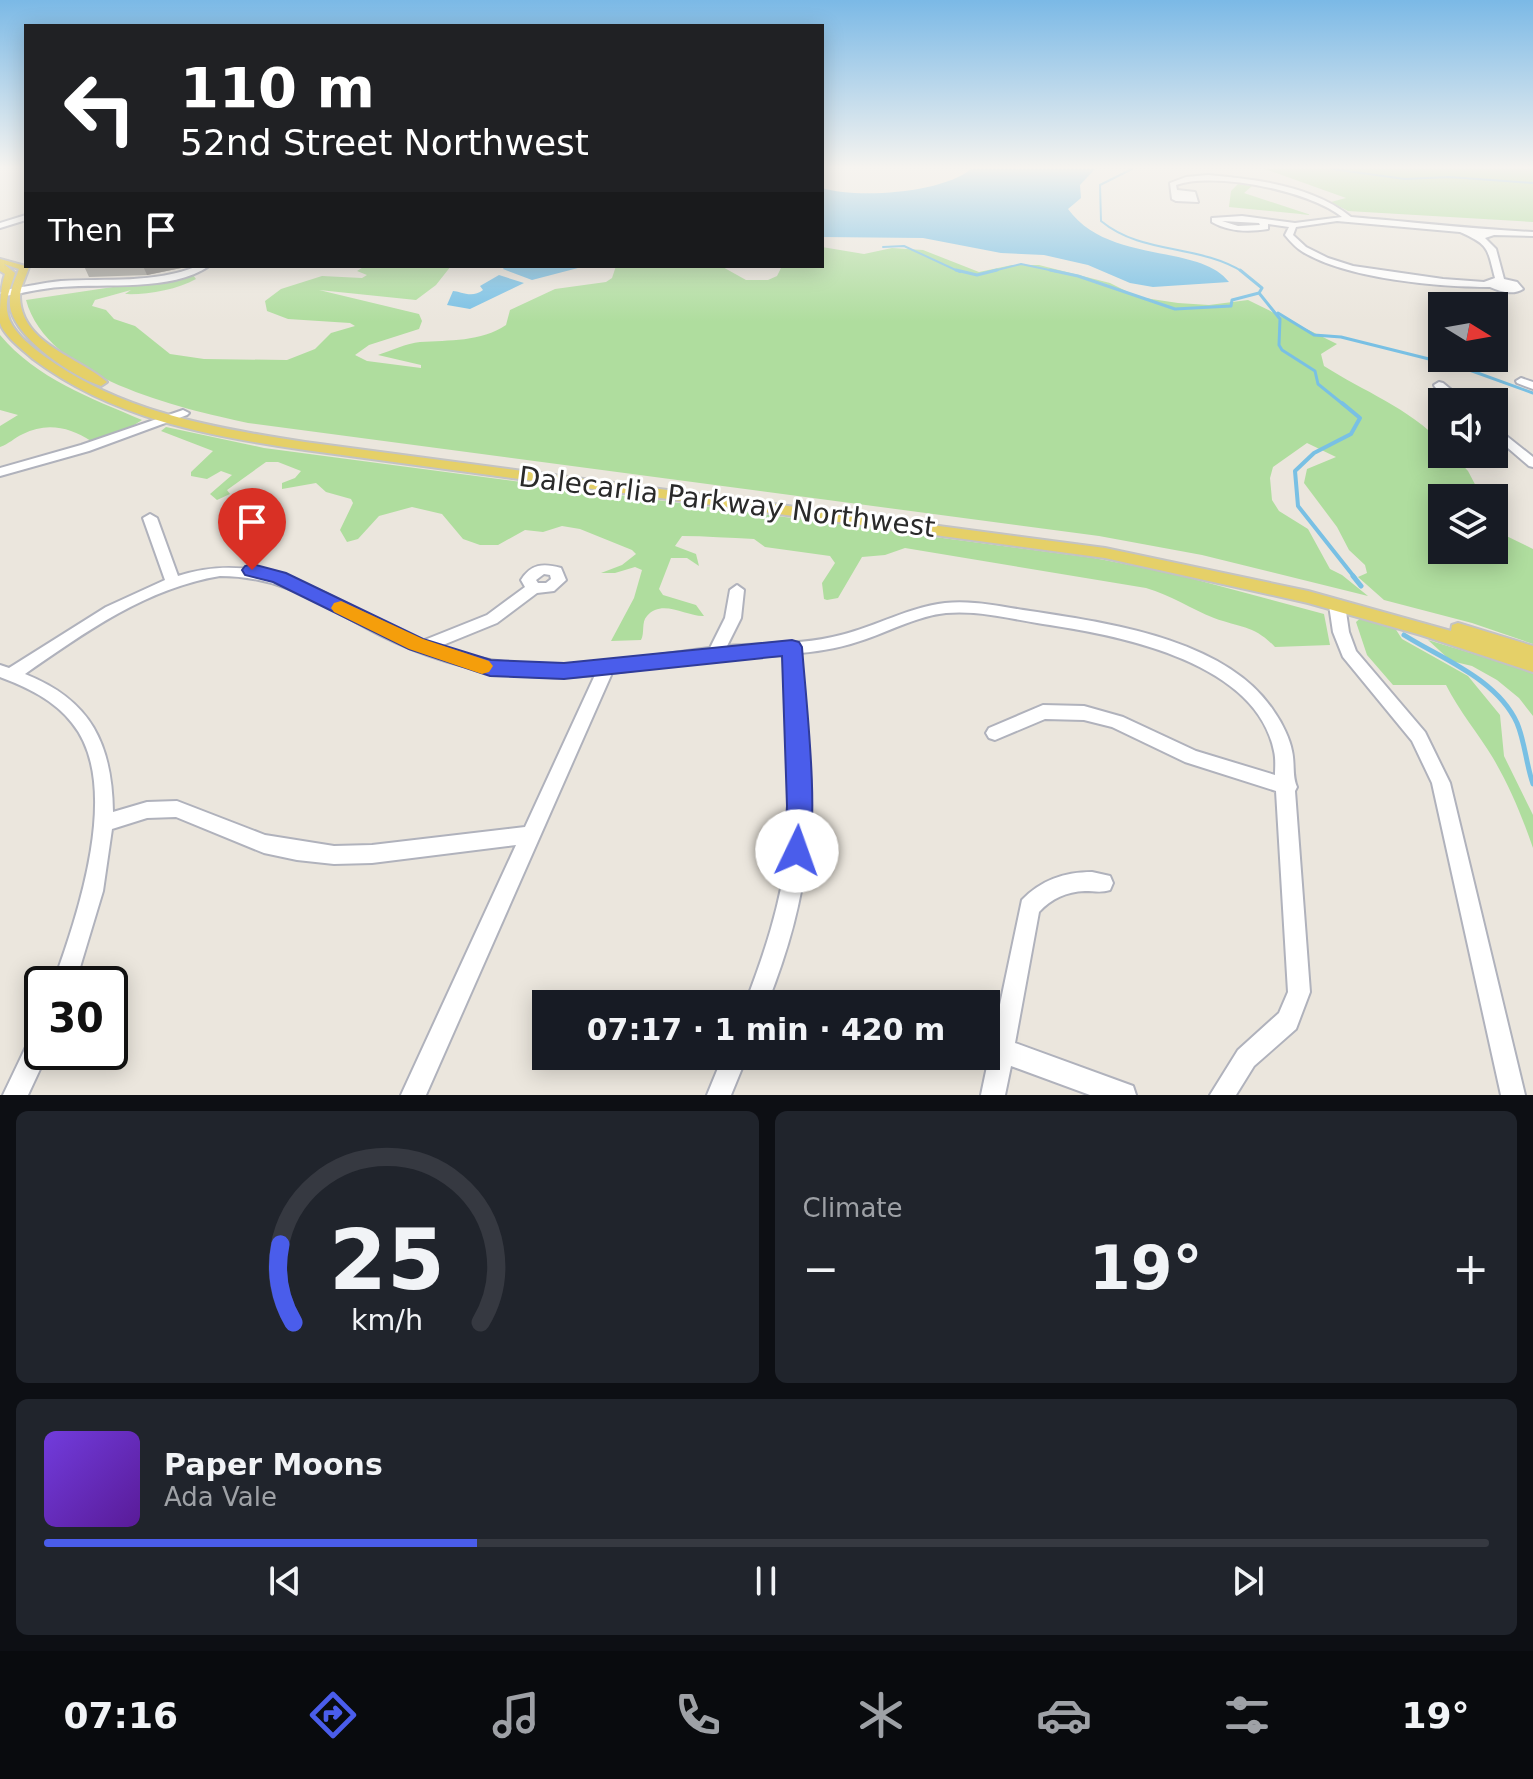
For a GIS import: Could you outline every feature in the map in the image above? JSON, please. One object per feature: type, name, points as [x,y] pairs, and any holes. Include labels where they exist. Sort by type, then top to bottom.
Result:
[{"type":"main road","points":[[1,263],[14,256]]},
{"type":"main road","name":"Dalecarlia Parkway Northwest","points":[[1,263],[10,273],[8,295],[24,325],[61,359],[176,416],[292,445],[1065,547],[1189,570],[1337,605],[1533,665]]},
{"type":"main road","name":"Dalecarlia Parkway Northwest","points":[[176,416],[301,437],[1106,543],[1309,587],[1427,619],[1533,653]]},
{"type":"street","points":[[1215,220],[1222,226],[1257,228],[1265,227],[1262,221]]},
{"type":"street","points":[[1220,220],[1262,221],[1293,226],[1317,220]]},
{"type":"street","points":[[1351,220],[1484,234],[1533,234]]},
{"type":"street","points":[[1293,226],[1289,235],[1298,245],[1346,265],[1411,279],[1524,290],[1500,281],[1489,281],[1489,285]]},
{"type":"street","points":[[1484,234],[1492,249],[1500,281]]},
{"type":"street","points":[[8,295],[70,284],[115,284],[187,273],[200,268]]},
{"type":"street","points":[[1439,385],[1443,388]]},
{"type":"street","points":[[0,472],[176,416]]},
{"type":"street","points":[[1508,442],[1533,463]]},
{"type":"street","points":[[150,518],[173,582]]},
{"type":"street","points":[[5,673],[173,582],[220,571],[269,574],[423,647],[471,664],[511,671],[553,672],[847,640],[917,614],[954,607],[1085,623],[1131,634],[1197,658],[1246,692],[1265,713],[1278,736],[1288,787],[1301,979],[1298,998],[1288,1021],[1246,1058],[1222,1095]]},
{"type":"street","points":[[423,647],[497,616],[534,588]]},
{"type":"street","points":[[716,653],[733,618],[737,590]]},
{"type":"street","points":[[1337,605],[1341,632],[1349,653],[1419,737],[1441,783],[1513,1095]]},
{"type":"street","points":[[761,990],[777,945],[797,851],[800,806],[792,647]]},
{"type":"street","points":[[413,1095],[607,667]]},
{"type":"street","points":[[5,673],[50,693],[85,726],[94,743],[102,771],[102,824],[88,907],[70,966]]},
{"type":"street","points":[[995,733],[1043,712],[1084,713],[1117,722],[1191,757],[1288,787]]},
{"type":"street","points":[[102,824],[140,812],[177,809],[264,844],[334,855],[372,854],[531,835]]},
{"type":"street","points":[[993,1095],[1029,907],[1044,892],[1065,883],[1103,883]]},
{"type":"street","points":[[1003,1051],[1124,1095]]},
{"type":"street","points":[[15,1095],[27,1070]]},
{"type":"street","points":[[719,1095],[729,1070]]},
{"type":"green space","points":[[824,247],[864,254],[892,248],[923,250],[979,272],[1012,265],[1039,265],[1110,283],[1138,297],[1178,303],[1209,305],[1248,300],[1337,344],[1321,354],[1324,366],[1400,410],[1428,430],[1428,468],[1465,468],[1468,471],[1475,484],[1428,484],[1428,564],[1508,564],[1508,537],[1533,549],[1533,644],[1472,623],[1384,600],[1358,577],[1367,573],[1365,565],[1349,550],[1337,527],[1304,483],[1307,469],[1336,457],[1307,443],[1273,467],[1270,478],[1272,500],[1279,511],[1308,529],[1330,569],[1368,596],[1202,555],[1099,536],[248,423],[153,398],[87,369],[60,350],[39,327],[26,300],[193,275],[196,279],[171,289],[125,294],[131,290],[95,300],[92,306],[106,310],[114,319],[135,326],[170,354],[204,359],[287,360],[315,349],[331,333],[355,326],[350,323],[288,319],[267,311],[265,301],[281,289],[322,276],[362,278],[367,275],[357,271],[362,268],[449,268],[436,285],[416,300],[319,290],[419,314],[422,321],[419,329],[369,345],[355,355],[367,361],[421,368],[421,365],[378,355],[404,345],[486,335],[506,325],[510,310],[555,289],[606,282],[612,278],[615,268],[725,268],[746,280],[768,280],[777,276],[781,268],[824,268]]},
{"type":"green space","points":[[0,335],[31,364],[66,386],[142,420],[128,429],[91,441],[66,429],[40,428],[0,447],[0,426],[18,415],[0,410]]},
{"type":"green space","points":[[166,427],[264,448],[1094,558],[1171,573],[1324,614],[1330,645],[1275,647],[1254,631],[1214,618],[1146,588],[905,548],[885,555],[862,557],[838,598],[827,600],[824,599],[822,583],[835,563],[830,556],[765,547],[754,539],[682,536],[675,546],[696,554],[699,566],[687,558],[671,558],[659,589],[663,595],[696,605],[704,616],[660,609],[645,618],[641,640],[611,641],[634,598],[642,570],[635,567],[615,573],[601,573],[622,565],[636,554],[632,550],[580,529],[562,526],[543,532],[525,530],[498,545],[480,545],[463,539],[442,514],[412,507],[379,516],[358,539],[347,542],[340,530],[353,503],[351,499],[326,492],[316,483],[282,489],[282,483],[295,478],[301,471],[278,462],[266,462],[227,490],[230,494],[217,500],[210,494],[232,475],[221,471],[207,479],[191,476],[191,472],[213,451],[161,431]]},
{"type":"green space","points":[[1363,616],[1393,625],[1402,639],[1468,676],[1500,715],[1504,756],[1533,815],[1533,848],[1499,769],[1446,685],[1393,685],[1367,655],[1356,622]]},
{"type":"green space","points":[[1428,640],[1533,672],[1533,716],[1519,698],[1497,680],[1472,666],[1451,661]]},
{"type":"water","points":[[824,220],[1078,220],[1106,239],[1197,262],[1215,270],[1229,282],[1153,287],[1130,283],[1088,265],[1044,255],[1001,253],[923,238],[824,237]]},
{"type":"water","points":[[504,268],[578,268],[532,280]]},
{"type":"water","points":[[499,275],[524,283],[470,309],[447,305],[453,291],[479,293],[483,290],[480,286]]},
{"type":"waterway","points":[[1101,220],[1134,239],[1208,257],[1241,271]]},
{"type":"waterway","points":[[883,247],[904,246],[960,272]]},
{"type":"waterway","points":[[956,270],[977,275],[1021,264],[1059,272]]},
{"type":"waterway","points":[[1050,270],[1078,276],[1175,309],[1231,306],[1232,300],[1259,293]]},
{"type":"waterway","points":[[1241,271],[1262,288],[1259,293]]},
{"type":"waterway","points":[[1259,293],[1280,319],[1279,345],[1282,350],[1315,371],[1318,384],[1344,405]]},
{"type":"waterway","points":[[1278,313],[1314,335],[1341,337],[1461,367],[1533,393]]},
{"type":"waterway","points":[[1342,403],[1360,418],[1351,434],[1314,453],[1295,471],[1298,506],[1355,578]]},
{"type":"waterway","points":[[1353,576],[1361,586]]},
{"type":"waterway","points":[[1404,635],[1467,672],[1496,694],[1520,730],[1533,784]]},
{"type":"slow traffic","points":[[341,608],[416,644],[482,666]]},
{"type":"route","points":[[252,570],[279,577],[416,644],[490,668],[564,671],[792,647],[800,806],[797,851]]}]
